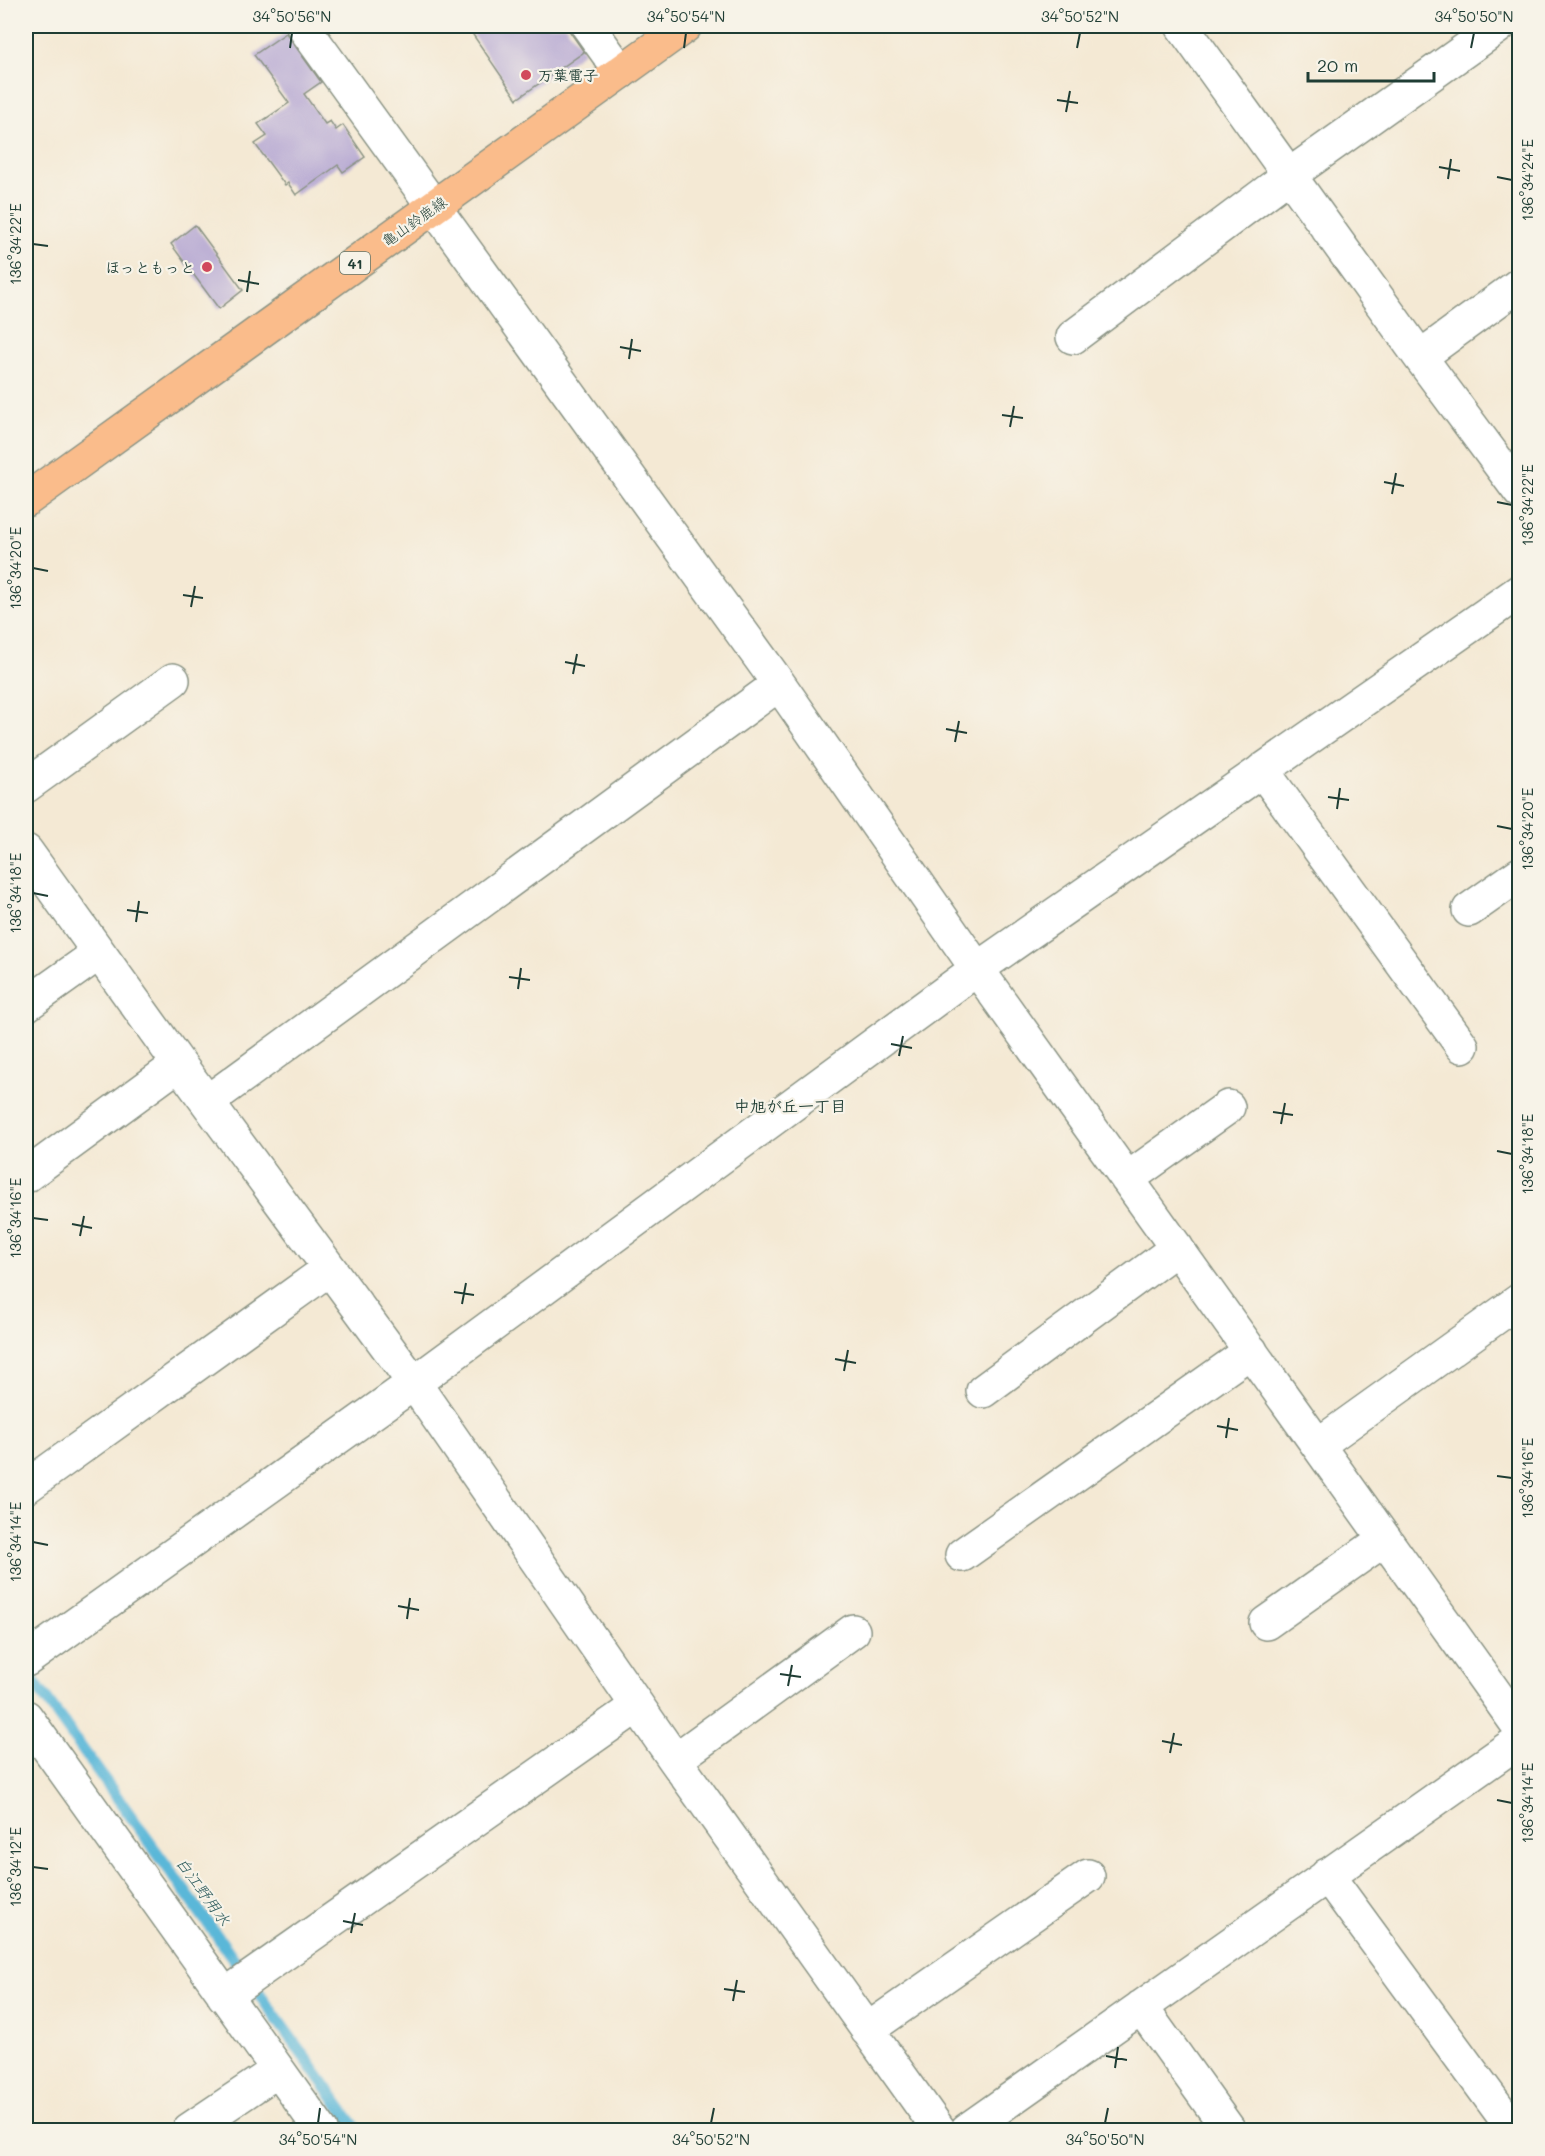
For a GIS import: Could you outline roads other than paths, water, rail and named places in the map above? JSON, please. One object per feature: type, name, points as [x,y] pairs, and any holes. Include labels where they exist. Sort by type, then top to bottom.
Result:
[{"type":"main road","name":"亀山鈴鹿線","points":[[26,500],[685,26]]},
{"type":"street","points":[[303,26],[779,684],[977,969],[1520,1728]]},
{"type":"street","points":[[588,26],[621,72]]},
{"type":"street","points":[[1182,26],[1520,492]]},
{"type":"street","points":[[1073,337],[1291,174],[1499,26]]},
{"type":"street","points":[[1420,357],[1520,284]]},
{"type":"street","points":[[30,1657],[414,1383],[977,969],[1520,591]]},
{"type":"street","points":[[26,786],[173,680]]},
{"type":"street","points":[[207,1102],[779,684]]},
{"type":"street","points":[[1262,770],[1462,1046]]},
{"type":"street","points":[[26,852],[178,1064],[414,1383],[637,1706],[939,2130]]},
{"type":"street","points":[[1469,910],[1520,874]]},
{"type":"street","points":[[26,1005],[99,953]]},
{"type":"street","points":[[26,1176],[178,1064]]},
{"type":"street","points":[[1127,1179],[1228,1107]]},
{"type":"street","points":[[983,1391],[1177,1248]]},
{"type":"street","points":[[26,1487],[329,1269]]},
{"type":"street","points":[[1318,1445],[1520,1300]]},
{"type":"street","points":[[962,1555],[1251,1351]]},
{"type":"street","points":[[1266,1623],[1385,1539]]},
{"type":"street","points":[[675,1760],[853,1631]]},
{"type":"street","points":[[240,1985],[637,1706]]},
{"type":"street","points":[[26,1717],[240,1985],[278,2070],[321,2130]]},
{"type":"street","points":[[967,2130],[1520,1740]]},
{"type":"street","points":[[1327,1875],[1514,2130]]},
{"type":"street","points":[[867,2030],[1088,1876]]},
{"type":"street","points":[[1141,2007],[1229,2130]]},
{"type":"street","points":[[189,2130],[278,2070]]},
{"type":"waterway","name":"白江野用水","points":[[26,1671],[357,2130]]},
{"type":"place","name":"万葉電子","points":[[526,75]]},
{"type":"place","name":"ほっともっと","points":[[207,267]]},
{"type":"district","name":"中旭が丘一丁目","points":[[790,1105]]}]
